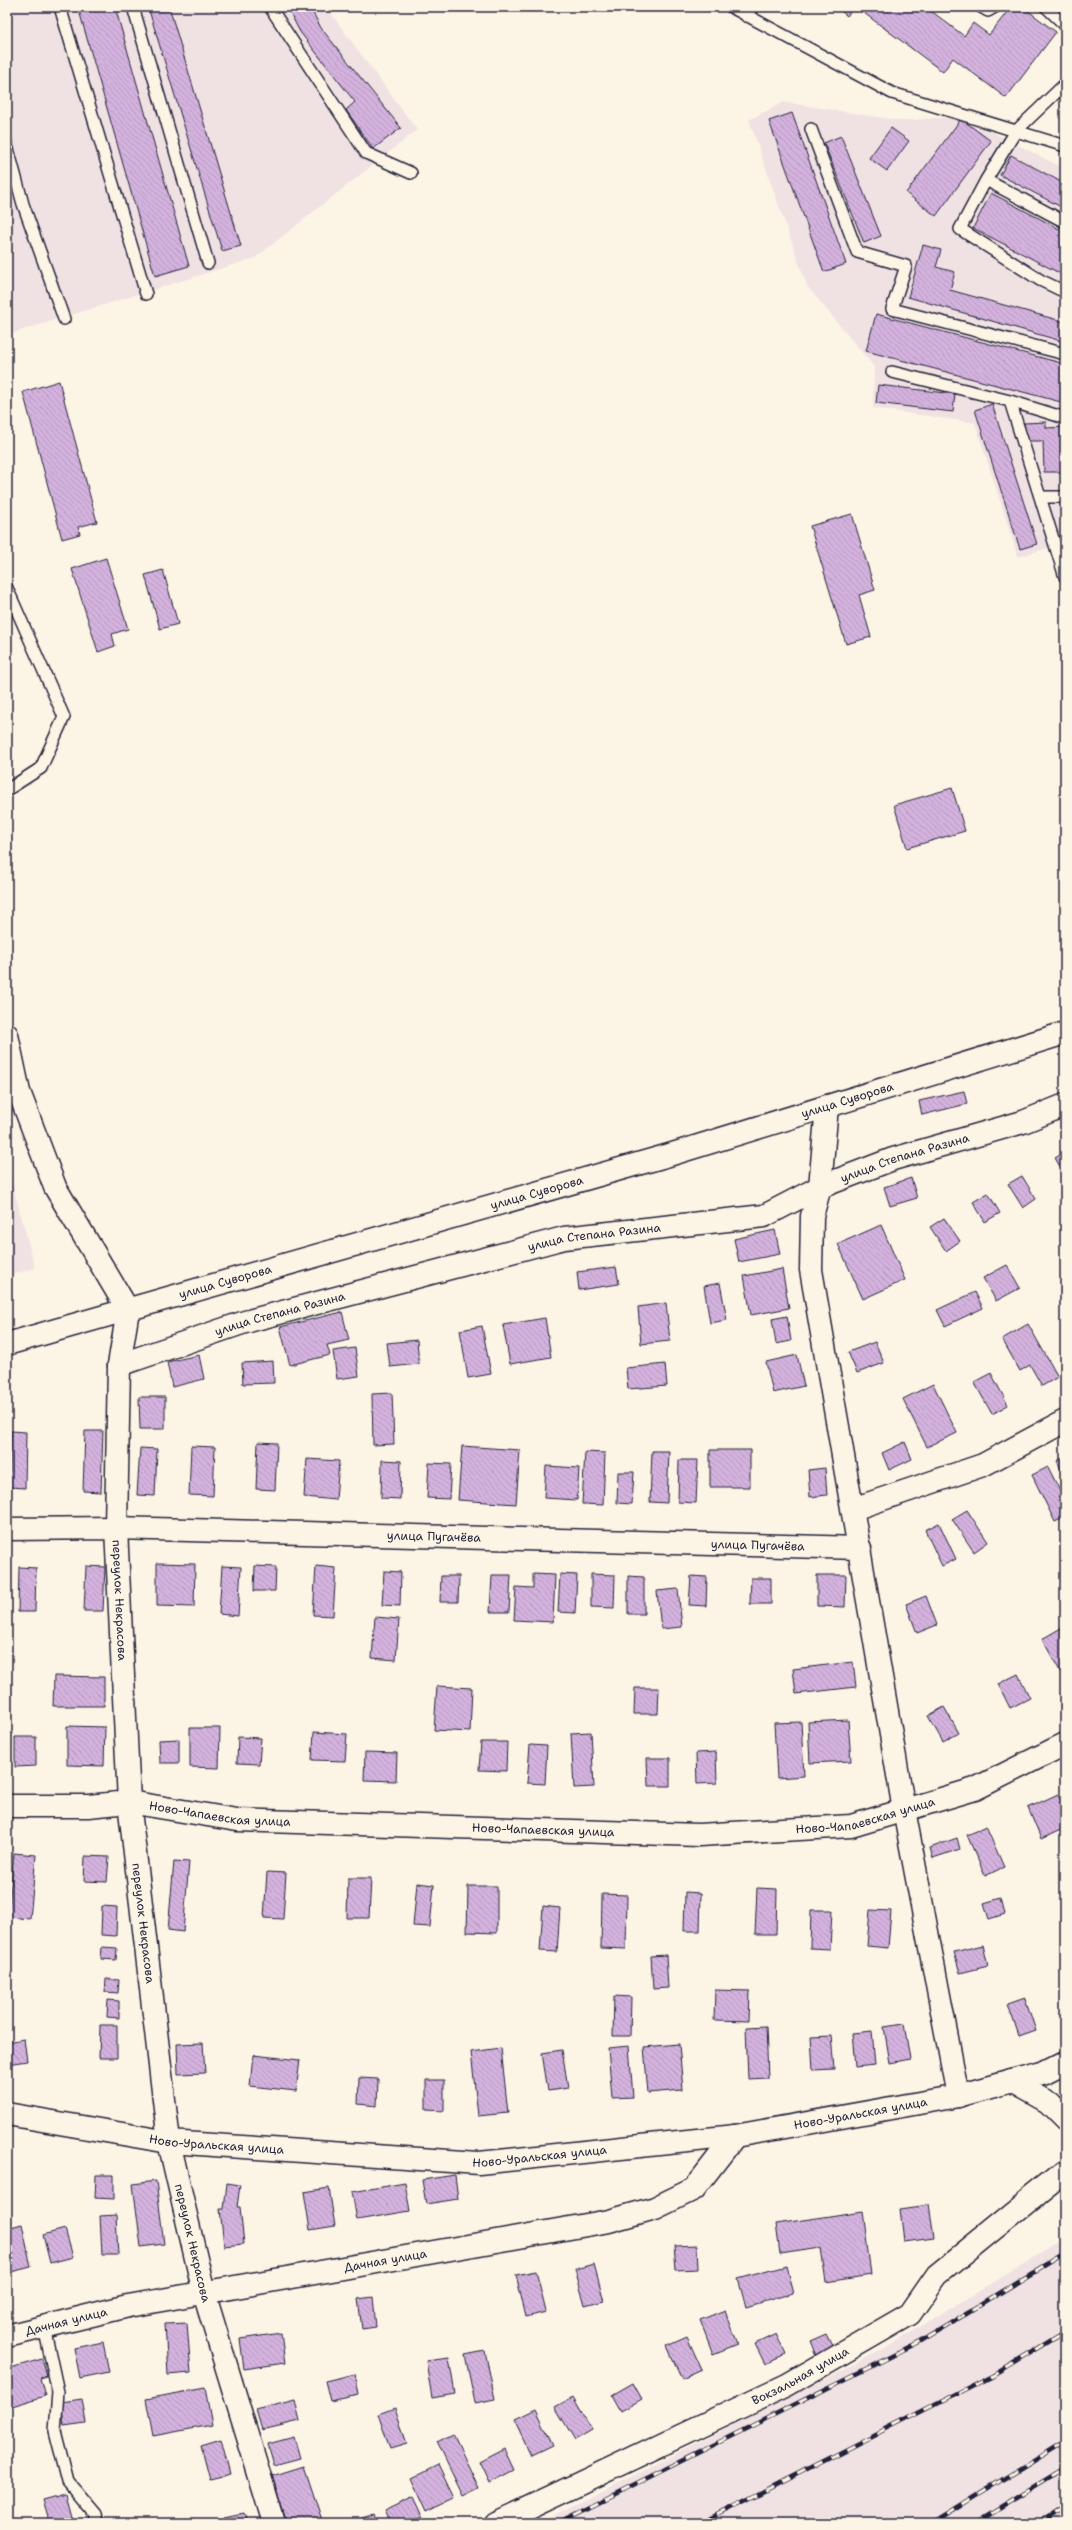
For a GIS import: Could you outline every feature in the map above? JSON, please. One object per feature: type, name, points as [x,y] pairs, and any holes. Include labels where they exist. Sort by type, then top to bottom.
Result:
[{"type":"street","name":"улица Суворова","points":[[7,1344],[669,1154],[1065,1033]]},
{"type":"street","points":[[7,1035],[19,1092],[55,1187],[128,1310]]},
{"type":"street","name":"улица Степана Разина","points":[[119,1365],[245,1322],[564,1238],[764,1216],[820,1187],[893,1159],[1023,1122],[1065,1105]]},
{"type":"street","points":[[827,1106],[820,1187],[812,1216],[811,1270],[904,1810],[958,2096]]},
{"type":"street","name":"переулок Некрасова","points":[[128,1310],[119,1365],[116,1528],[129,1802],[169,2142],[204,2293],[274,2523]]},
{"type":"street","points":[[853,1509],[982,1465],[1065,1421]]},
{"type":"street","name":"улица Пугачёва","points":[[7,1529],[116,1528],[860,1548]]},
{"type":"street","name":"Ново-Чапаевская улица","points":[[7,1806],[88,1806],[129,1802],[238,1820],[699,1836],[851,1826],[975,1789],[1065,1744]]},
{"type":"street","name":"Ново-Уральская улица","points":[[7,2114],[169,2142],[480,2163],[735,2136],[958,2096],[1045,2072],[1065,2062]]},
{"type":"street","points":[[1011,2081],[1048,2102],[1065,2119]]},
{"type":"street","name":"Дачная улица","points":[[7,2336],[128,2306],[609,2221],[649,2210],[694,2189],[735,2136]]},
{"type":"street","name":"Вокзальная улица","points":[[496,2523],[788,2386],[910,2314],[937,2275],[1065,2171]]},
{"type":"lane","points":[[134,7],[208,263]]},
{"type":"lane","points":[[270,7],[366,153],[411,173]]},
{"type":"lane","points":[[731,7],[749,11],[892,93],[1065,146]]},
{"type":"lane","points":[[981,7],[988,11],[995,7]]},
{"type":"lane","points":[[1046,7],[1065,25]]},
{"type":"lane","points":[[60,8],[146,294]]},
{"type":"lane","points":[[1065,84],[1016,131],[986,180],[960,230],[1040,280],[1065,292]]},
{"type":"lane","points":[[811,128],[857,252],[906,266],[892,309],[1065,354]]},
{"type":"lane","points":[[7,145],[23,204],[64,319]]},
{"type":"lane","points":[[986,180],[1065,222]]},
{"type":"lane","points":[[892,372],[1010,401],[1065,418]]},
{"type":"lane","points":[[1010,401],[1065,578]]},
{"type":"lane","points":[[1040,496],[1065,497]]},
{"type":"lane","points":[[7,588],[64,717],[41,768],[7,790]]},
{"type":"lane","points":[[44,2327],[58,2392],[55,2431],[58,2446],[68,2482],[95,2514],[97,2523]]},
{"type":"shaded area","points":[[7,7],[326,7],[417,130],[255,258],[7,335]]},
{"type":"shaded area","points":[[784,102],[902,121],[961,116],[1065,169],[1065,543],[1018,557],[975,423],[873,408],[874,367],[807,286],[749,120]]},
{"type":"shaded area","points":[[7,1164],[35,1268],[7,1276]]},
{"type":"shaded area","points":[[1065,2239],[1065,2517],[1058,2523],[539,2523],[880,2351]]},
{"type":"building","points":[[78,7],[115,7],[189,266],[155,276]]},
{"type":"building","points":[[148,7],[169,7],[241,246],[222,251]]},
{"type":"building","points":[[287,7],[310,7],[321,28],[401,128],[373,149],[346,110],[355,102],[300,32]]},
{"type":"building","points":[[836,7],[854,7],[847,16]]},
{"type":"building","points":[[856,7],[926,7],[964,36],[973,23],[989,35],[1011,7],[1023,7],[1056,32],[1006,98],[953,58],[943,72]]},
{"type":"building","points":[[792,113],[846,264],[824,272],[769,121]]},
{"type":"building","points":[[961,119],[991,141],[936,216],[906,193]]},
{"type":"building","points":[[891,128],[909,141],[887,171],[869,158]]},
{"type":"building","points":[[841,136],[881,236],[864,243],[824,143]]},
{"type":"building","points":[[1011,155],[1065,184],[1065,209],[1000,175]]},
{"type":"building","points":[[991,193],[1065,232],[1065,276],[973,228]]},
{"type":"building","points":[[923,245],[941,250],[936,267],[955,272],[950,290],[1065,322],[1065,342],[908,297]]},
{"type":"building","points":[[876,314],[1065,364],[1065,403],[866,351]]},
{"type":"building","points":[[59,381],[97,522],[78,527],[80,534],[62,539],[23,392]]},
{"type":"building","points":[[878,385],[955,394],[953,412],[876,403]]},
{"type":"building","points":[[992,404],[1037,544],[1020,549],[975,410]]},
{"type":"building","points":[[1046,422],[1046,428],[1065,427],[1065,472],[1044,472],[1043,441],[1025,441],[1024,423]]},
{"type":"building","points":[[852,514],[875,590],[859,595],[871,637],[846,644],[810,526]]},
{"type":"building","points":[[106,558],[128,629],[112,634],[115,646],[98,652],[72,569]]},
{"type":"building","points":[[163,570],[178,624],[160,629],[145,575]]},
{"type":"building","points":[[952,788],[965,831],[907,848],[894,805]]},
{"type":"building","points":[[964,1091],[967,1104],[922,1115],[919,1101]]},
{"type":"building","points":[[1065,1152],[1065,1175],[1055,1158]]},
{"type":"building","points":[[1022,1176],[1036,1199],[1023,1208],[1008,1184]]},
{"type":"building","points":[[911,1178],[917,1198],[890,1206],[884,1187]]},
{"type":"building","points":[[988,1193],[1000,1213],[985,1222],[973,1202]]},
{"type":"building","points":[[944,1218],[960,1241],[946,1251],[930,1227]]},
{"type":"building","points":[[881,1225],[905,1280],[863,1299],[838,1244]]},
{"type":"building","points":[[775,1230],[780,1254],[739,1262],[734,1239]]},
{"type":"building","points":[[1007,1265],[1020,1288],[996,1301],[983,1278]]},
{"type":"building","points":[[616,1267],[619,1284],[579,1290],[577,1272]]},
{"type":"building","points":[[782,1269],[789,1308],[751,1315],[744,1276]]},
{"type":"building","points":[[720,1283],[727,1320],[710,1323],[704,1286]]},
{"type":"building","points":[[975,1292],[983,1308],[945,1326],[937,1310]]},
{"type":"building","points":[[666,1303],[670,1341],[641,1344],[638,1307]]},
{"type":"building","points":[[342,1312],[349,1340],[327,1345],[330,1355],[290,1365],[280,1327]]},
{"type":"building","points":[[787,1316],[791,1341],[776,1344],[772,1319]]},
{"type":"building","points":[[545,1318],[551,1357],[510,1364],[503,1325]]},
{"type":"building","points":[[1028,1324],[1058,1377],[1042,1386],[1030,1365],[1020,1371],[1002,1339]]},
{"type":"building","points":[[482,1326],[491,1374],[468,1378],[460,1330]]},
{"type":"building","points":[[417,1340],[419,1364],[390,1367],[387,1343]]},
{"type":"building","points":[[875,1342],[884,1363],[857,1373],[848,1352]]},
{"type":"building","points":[[355,1348],[359,1376],[337,1379],[333,1351]]},
{"type":"building","points":[[199,1355],[204,1379],[172,1387],[167,1362]]},
{"type":"building","points":[[797,1355],[804,1386],[773,1393],[766,1362]]},
{"type":"building","points":[[273,1361],[274,1383],[243,1384],[242,1363]]},
{"type":"building","points":[[665,1364],[667,1386],[628,1389],[626,1368]]},
{"type":"building","points":[[991,1373],[1008,1405],[992,1414],[974,1382]]},
{"type":"building","points":[[933,1384],[957,1433],[927,1447],[903,1399]]},
{"type":"building","points":[[392,1393],[394,1444],[373,1445],[372,1394]]},
{"type":"building","points":[[139,1397],[165,1397],[165,1429],[140,1429]]},
{"type":"building","points":[[11,1431],[26,1432],[25,1488],[9,1487]]},
{"type":"building","points":[[85,1431],[103,1431],[101,1492],[83,1491]]},
{"type":"building","points":[[258,1442],[277,1443],[275,1490],[256,1489]]},
{"type":"building","points":[[905,1442],[912,1459],[889,1470],[882,1453]]},
{"type":"building","points":[[191,1446],[215,1447],[213,1496],[189,1495]]},
{"type":"building","points":[[462,1446],[520,1450],[516,1504],[458,1500]]},
{"type":"building","points":[[140,1448],[157,1449],[155,1496],[137,1495]]},
{"type":"building","points":[[710,1450],[750,1450],[750,1487],[710,1487]]},
{"type":"building","points":[[652,1451],[669,1451],[667,1503],[650,1502]]},
{"type":"building","points":[[585,1452],[605,1453],[603,1505],[582,1504]]},
{"type":"building","points":[[1065,1457],[1065,1477],[1057,1461]]},
{"type":"building","points":[[307,1459],[339,1461],[336,1500],[304,1497]]},
{"type":"building","points":[[382,1460],[401,1461],[400,1499],[381,1498]]},
{"type":"building","points":[[679,1460],[698,1460],[696,1503],[678,1502]]},
{"type":"building","points":[[429,1463],[451,1464],[449,1499],[427,1498]]},
{"type":"building","points":[[546,1466],[579,1468],[577,1500],[544,1498]]},
{"type":"building","points":[[1048,1467],[1065,1501],[1065,1517],[1055,1522],[1032,1475]]},
{"type":"building","points":[[825,1468],[827,1495],[810,1497],[808,1470]]},
{"type":"building","points":[[618,1472],[634,1472],[632,1504],[617,1503]]},
{"type":"building","points":[[967,1510],[988,1542],[974,1552],[952,1519]]},
{"type":"building","points":[[939,1523],[956,1559],[942,1566],[925,1530]]},
{"type":"building","points":[[157,1563],[195,1564],[194,1607],[157,1606]]},
{"type":"building","points":[[86,1566],[105,1567],[103,1611],[84,1611]]},
{"type":"building","points":[[222,1566],[241,1567],[238,1616],[219,1614]]},
{"type":"building","points":[[255,1566],[276,1567],[275,1591],[254,1591]]},
{"type":"building","points":[[316,1566],[336,1568],[333,1616],[313,1615]]},
{"type":"building","points":[[19,1567],[36,1568],[35,1612],[18,1612]]},
{"type":"building","points":[[384,1571],[401,1572],[400,1606],[382,1605]]},
{"type":"building","points":[[533,1574],[555,1575],[553,1622],[514,1620],[516,1587],[533,1588]]},
{"type":"building","points":[[560,1574],[577,1575],[575,1613],[558,1612]]},
{"type":"building","points":[[591,1574],[615,1575],[614,1608],[591,1607]]},
{"type":"building","points":[[492,1575],[511,1575],[509,1612],[490,1612]]},
{"type":"building","points":[[817,1575],[846,1575],[845,1607],[817,1606]]},
{"type":"building","points":[[441,1576],[459,1576],[458,1602],[440,1602]]},
{"type":"building","points":[[628,1576],[644,1577],[644,1614],[628,1614]]},
{"type":"building","points":[[691,1576],[707,1577],[706,1606],[689,1605]]},
{"type":"building","points":[[751,1578],[771,1578],[771,1604],[750,1604]]},
{"type":"building","points":[[678,1589],[682,1627],[661,1629],[657,1591]]},
{"type":"building","points":[[926,1596],[937,1625],[917,1633],[906,1604]]},
{"type":"building","points":[[375,1617],[399,1619],[396,1660],[372,1658]]},
{"type":"building","points":[[1061,1628],[1065,1636],[1065,1680],[1042,1639]]},
{"type":"building","points":[[853,1662],[856,1687],[796,1694],[793,1669]]},
{"type":"building","points":[[1018,1674],[1030,1698],[1010,1708],[998,1684]]},
{"type":"building","points":[[54,1676],[104,1677],[104,1706],[53,1706]]},
{"type":"building","points":[[437,1686],[472,1688],[470,1732],[434,1730]]},
{"type":"building","points":[[635,1688],[659,1688],[658,1714],[634,1714]]},
{"type":"building","points":[[944,1707],[959,1733],[943,1742],[928,1716]]},
{"type":"building","points":[[848,1720],[851,1761],[810,1763],[808,1722]]},
{"type":"building","points":[[801,1722],[804,1776],[777,1778],[774,1723]]},
{"type":"building","points":[[67,1726],[105,1727],[104,1766],[67,1765]]},
{"type":"building","points":[[190,1728],[220,1728],[219,1768],[190,1767]]},
{"type":"building","points":[[314,1732],[347,1734],[345,1761],[312,1760]]},
{"type":"building","points":[[591,1732],[594,1787],[574,1788],[571,1733]]},
{"type":"building","points":[[15,1737],[36,1737],[36,1766],[15,1767]]},
{"type":"building","points":[[238,1737],[261,1738],[259,1764],[237,1763]]},
{"type":"building","points":[[179,1739],[179,1763],[160,1763],[159,1740]]},
{"type":"building","points":[[481,1742],[507,1742],[506,1771],[479,1770]]},
{"type":"building","points":[[530,1745],[547,1746],[545,1784],[527,1783]]},
{"type":"building","points":[[365,1752],[397,1753],[396,1781],[364,1780]]},
{"type":"building","points":[[716,1752],[717,1783],[697,1784],[696,1753]]},
{"type":"building","points":[[647,1758],[670,1758],[670,1786],[648,1786]]},
{"type":"building","points":[[1058,1794],[1065,1810],[1065,1828],[1041,1839],[1028,1808]]},
{"type":"building","points":[[986,1827],[1004,1867],[985,1876],[967,1835]]},
{"type":"building","points":[[957,1838],[960,1849],[933,1858],[930,1848]]},
{"type":"building","points":[[14,1853],[36,1855],[30,1919],[8,1917]]},
{"type":"building","points":[[85,1856],[109,1857],[107,1882],[84,1881]]},
{"type":"building","points":[[174,1861],[189,1862],[183,1932],[168,1930]]},
{"type":"building","points":[[267,1872],[286,1873],[283,1919],[264,1918]]},
{"type":"building","points":[[348,1878],[371,1878],[369,1918],[347,1918]]},
{"type":"building","points":[[417,1883],[434,1885],[430,1927],[413,1926]]},
{"type":"building","points":[[468,1886],[497,1886],[497,1933],[467,1932]]},
{"type":"building","points":[[757,1888],[777,1889],[776,1934],[755,1934]]},
{"type":"building","points":[[685,1892],[701,1893],[700,1931],[684,1931]]},
{"type":"building","points":[[602,1894],[627,1895],[626,1949],[601,1948]]},
{"type":"building","points":[[1001,1898],[1005,1914],[989,1919],[984,1903]]},
{"type":"building","points":[[102,1906],[117,1907],[116,1936],[101,1935]]},
{"type":"building","points":[[543,1906],[560,1908],[557,1952],[540,1951]]},
{"type":"building","points":[[811,1910],[832,1910],[830,1949],[810,1948]]},
{"type":"building","points":[[870,1910],[891,1911],[888,1948],[867,1946]]},
{"type":"building","points":[[983,1945],[988,1966],[960,1973],[954,1952]]},
{"type":"building","points":[[102,1947],[117,1948],[116,1960],[101,1959]]},
{"type":"building","points":[[666,1955],[668,1988],[653,1989],[651,1956]]},
{"type":"building","points":[[106,1979],[119,1980],[118,1993],[105,1992]]},
{"type":"building","points":[[715,1990],[750,1991],[749,2021],[714,2020]]},
{"type":"building","points":[[614,1996],[631,1997],[630,2036],[613,2036]]},
{"type":"building","points":[[1025,1998],[1036,2031],[1019,2037],[1008,2004]]},
{"type":"building","points":[[108,2000],[119,2001],[119,2018],[107,2017]]},
{"type":"building","points":[[904,2024],[910,2059],[890,2063],[884,2027]]},
{"type":"building","points":[[100,2025],[117,2025],[117,2058],[99,2058]]},
{"type":"building","points":[[766,2026],[768,2078],[748,2079],[746,2027]]},
{"type":"building","points":[[872,2031],[875,2065],[855,2067],[852,2033]]},
{"type":"building","points":[[831,2036],[834,2069],[813,2070],[811,2037]]},
{"type":"building","points":[[24,2039],[27,2061],[7,2064],[7,2042]]},
{"type":"building","points":[[203,2043],[205,2073],[178,2074],[177,2044]]},
{"type":"building","points":[[679,2044],[683,2090],[648,2093],[644,2047]]},
{"type":"building","points":[[629,2046],[633,2097],[612,2098],[608,2048]]},
{"type":"building","points":[[501,2048],[508,2113],[478,2116],[471,2052]]},
{"type":"building","points":[[562,2050],[568,2088],[548,2091],[542,2053]]},
{"type":"building","points":[[253,2055],[300,2060],[296,2091],[250,2086]]},
{"type":"building","points":[[359,2078],[378,2079],[377,2106],[358,2104]]},
{"type":"building","points":[[426,2080],[444,2080],[444,2111],[426,2110]]},
{"type":"building","points":[[96,2175],[114,2175],[114,2199],[95,2198]]},
{"type":"building","points":[[455,2175],[458,2199],[426,2204],[422,2180]]},
{"type":"building","points":[[156,2181],[164,2244],[141,2247],[133,2184]]},
{"type":"building","points":[[227,2183],[240,2185],[237,2207],[240,2207],[244,2244],[224,2246],[220,2209],[224,2209]]},
{"type":"building","points":[[405,2183],[410,2211],[357,2220],[352,2192]]},
{"type":"building","points":[[329,2188],[335,2226],[310,2230],[304,2192]]},
{"type":"building","points":[[929,2205],[934,2238],[904,2242],[900,2209]]},
{"type":"building","points":[[863,2211],[871,2275],[826,2282],[821,2248],[780,2254],[776,2224]]},
{"type":"building","points":[[116,2215],[118,2255],[102,2255],[100,2216]]},
{"type":"building","points":[[22,2224],[31,2267],[7,2273],[7,2228]]},
{"type":"building","points":[[65,2229],[73,2257],[50,2263],[43,2235]]},
{"type":"building","points":[[697,2245],[698,2269],[676,2270],[674,2246]]},
{"type":"building","points":[[594,2264],[604,2301],[585,2306],[575,2269]]},
{"type":"building","points":[[786,2266],[793,2293],[746,2307],[738,2279]]},
{"type":"building","points":[[536,2271],[546,2312],[526,2317],[516,2275]]},
{"type":"building","points":[[373,2297],[376,2327],[362,2329],[358,2299]]},
{"type":"building","points":[[725,2310],[738,2344],[713,2354],[700,2320]]},
{"type":"building","points":[[187,2323],[191,2373],[168,2375],[165,2324]]},
{"type":"building","points":[[281,2333],[285,2363],[244,2369],[240,2339]]},
{"type":"building","points":[[776,2334],[786,2355],[765,2364],[755,2344]]},
{"type":"building","points":[[826,2334],[835,2352],[818,2360],[810,2341]]},
{"type":"building","points":[[687,2337],[702,2370],[682,2379],[667,2346]]},
{"type":"building","points":[[103,2342],[109,2372],[80,2378],[74,2348]]},
{"type":"building","points":[[485,2351],[495,2399],[475,2403],[465,2355]]},
{"type":"building","points":[[449,2358],[455,2394],[432,2398],[426,2361]]},
{"type":"building","points":[[42,2359],[47,2376],[40,2378],[45,2396],[9,2407],[7,2369]]},
{"type":"building","points":[[355,2374],[359,2395],[330,2401],[325,2381]]},
{"type":"building","points":[[633,2383],[642,2399],[621,2411],[612,2395]]},
{"type":"building","points":[[205,2388],[212,2425],[153,2436],[146,2399]]},
{"type":"building","points":[[573,2397],[592,2430],[575,2440],[555,2407]]},
{"type":"building","points":[[82,2399],[86,2423],[64,2426],[61,2402]]},
{"type":"building","points":[[295,2400],[300,2421],[262,2430],[256,2410]]},
{"type":"building","points":[[395,2408],[407,2444],[390,2449],[378,2414]]},
{"type":"building","points":[[536,2409],[553,2445],[532,2455],[515,2419]]},
{"type":"building","points":[[453,2434],[479,2488],[463,2496],[437,2442]]},
{"type":"building","points":[[294,2437],[300,2458],[274,2465],[268,2444]]},
{"type":"building","points":[[221,2439],[230,2474],[210,2479],[201,2445]]},
{"type":"building","points":[[504,2449],[514,2470],[489,2483],[479,2462]]},
{"type":"building","points":[[438,2465],[454,2498],[427,2511],[412,2478]]},
{"type":"building","points":[[304,2466],[323,2523],[287,2523],[272,2476]]},
{"type":"building","points":[[65,2494],[73,2523],[50,2523],[43,2500]]},
{"type":"building","points":[[413,2497],[422,2516],[407,2523],[390,2523],[384,2511]]},
{"type":"building","points":[[244,2513],[247,2523],[227,2523],[225,2517]]},
{"type":"building","points":[[373,2514],[377,2523],[361,2523],[360,2519]]},
{"type":"railway","points":[[557,2523],[920,2342],[1065,2253]]},
{"type":"railway","points":[[701,2523],[994,2374],[1065,2331]]},
{"type":"railway","points":[[932,2523],[1065,2441]]},
{"type":"railway","points":[[975,2523],[1065,2468]]},
{"type":"railway","points":[[1038,2523],[1065,2506]]}]
